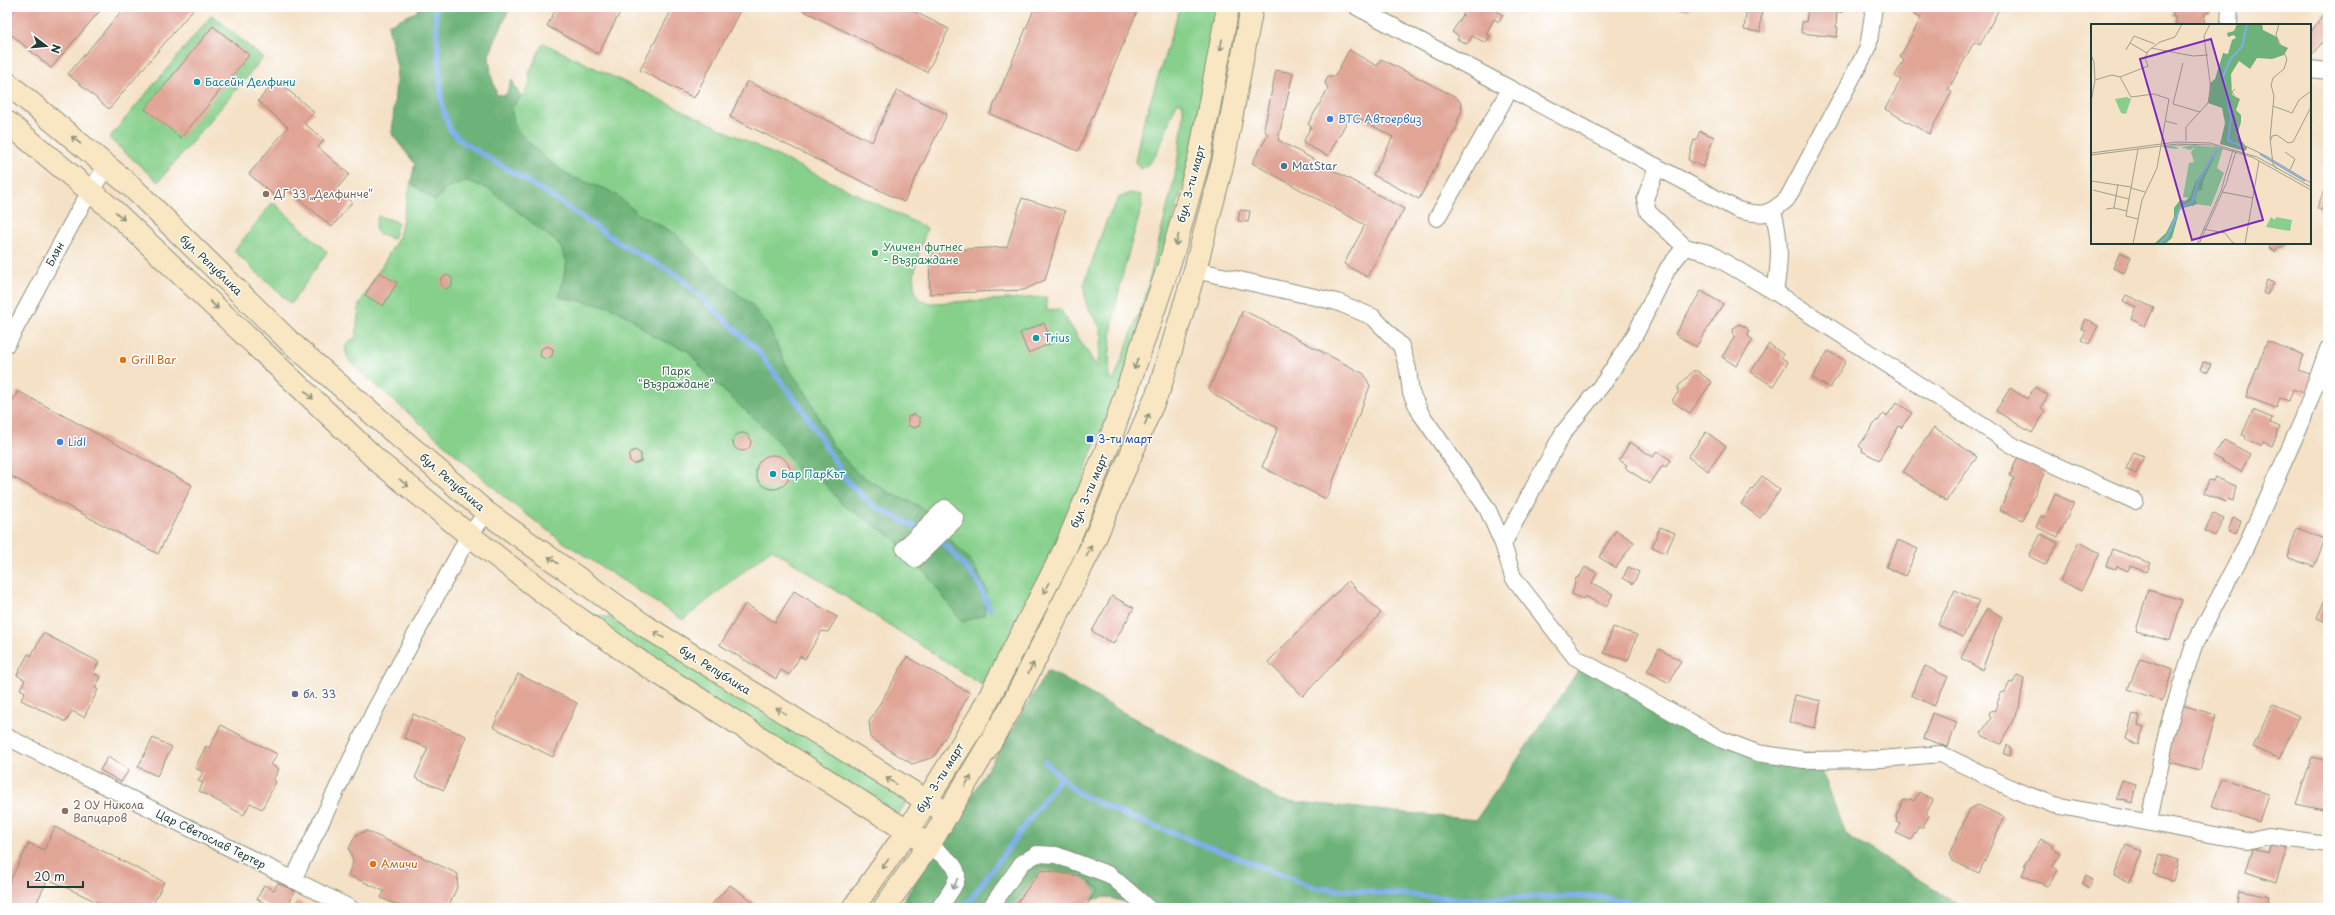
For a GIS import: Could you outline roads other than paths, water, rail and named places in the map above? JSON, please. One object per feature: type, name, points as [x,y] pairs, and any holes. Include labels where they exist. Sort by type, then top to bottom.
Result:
[{"type":"street","name":"бул. 3-ти март","points":[[853,908],[907,832],[924,801],[980,715],[1028,624],[1065,549],[1108,446],[1177,238],[1200,155],[1228,7]]},
{"type":"street","points":[[884,908],[929,845],[1010,709],[1090,550],[1160,388],[1195,270],[1223,162],[1252,7]]},
{"type":"street","points":[[1357,7],[1738,210],[1757,215],[1773,211],[1787,199],[1868,48],[1874,7]]},
{"type":"street","points":[[2229,24],[2230,7]]},
{"type":"street","points":[[2311,69],[2328,71]]},
{"type":"street","name":"бул. Република","points":[[7,83],[133,188],[290,342],[487,513],[645,626],[924,801],[948,814]]},
{"type":"street","points":[[1437,218],[1510,89]]},
{"type":"street","points":[[7,122],[120,217],[380,463],[469,535],[553,600],[630,655],[929,845],[953,862],[957,869],[958,878],[955,886],[939,908]]},
{"type":"street","name":"Блян","points":[[7,344],[90,191],[107,165]]},
{"type":"street","points":[[1657,167],[1645,199],[1648,212],[1685,247],[1709,253],[1775,292],[2017,448],[2135,502]]},
{"type":"street","points":[[1773,211],[1779,235],[1779,269],[1775,292]]},
{"type":"street","points":[[1503,544],[1563,433],[1606,381],[1636,333],[1668,268],[1685,247]]},
{"type":"street","points":[[1195,270],[1337,302],[1373,317],[1401,346],[1408,368],[1411,393],[1421,414],[1486,508],[1503,544],[1514,577],[1575,657],[1720,739],[1757,753],[1804,760],[1915,757],[1941,754],[2017,791],[2055,805],[2149,821],[2247,841],[2268,836],[2328,844]]},
{"type":"street","points":[[2149,821],[2168,727],[2194,645],[2244,550],[2303,418],[2328,349]]},
{"type":"street","points":[[293,880],[375,710],[469,535],[487,513]]},
{"type":"street","name":"Цар Светослав Тертер","points":[[7,737],[350,908]]},
{"type":"street","points":[[990,908],[1022,863],[1037,854],[1056,855],[1110,875],[1148,908]]},
{"type":"waterway","points":[[435,7],[442,106],[450,130],[464,143],[547,193],[624,246],[677,275],[757,350],[803,410],[847,481],[872,505],[921,530]]},
{"type":"waterway","points":[[937,540],[947,546],[979,583],[990,610]]},
{"type":"waterway","points":[[1045,762],[1078,793],[1125,815],[1317,888],[1462,899],[1600,896],[1651,908]]},
{"type":"waterway","points":[[964,908],[1061,777]]},
{"type":"place","name":"Басейн Делфини","points":[[197,82]]},
{"type":"place","name":"ВТС Автоервиз","points":[[1330,119]]},
{"type":"place","name":"MatStar","points":[[1284,166]]},
{"type":"place","name":"ДГ 33 „Делфинче“","points":[[266,194]]},
{"type":"place","name":"Уличен фитнес - Възраждане","points":[[875,253]]},
{"type":"place","name":"Trius","points":[[1036,338]]},
{"type":"place","name":"Grill Bar","points":[[123,360]]},
{"type":"place","name":"3-ти март","points":[[1090,439]]},
{"type":"place","name":"Lidl","points":[[60,442]]},
{"type":"place","name":"Бар ПарКът","points":[[773,474]]},
{"type":"place","name":"бл. 33","points":[[295,694]]},
{"type":"place","name":"2 ОУ Никола Вапцаров","points":[[65,811]]},
{"type":"place","name":"Амичи","points":[[373,864]]},
{"type":"park label","name":"Парк \"Възраждане\"","points":[[676,377]]}]
